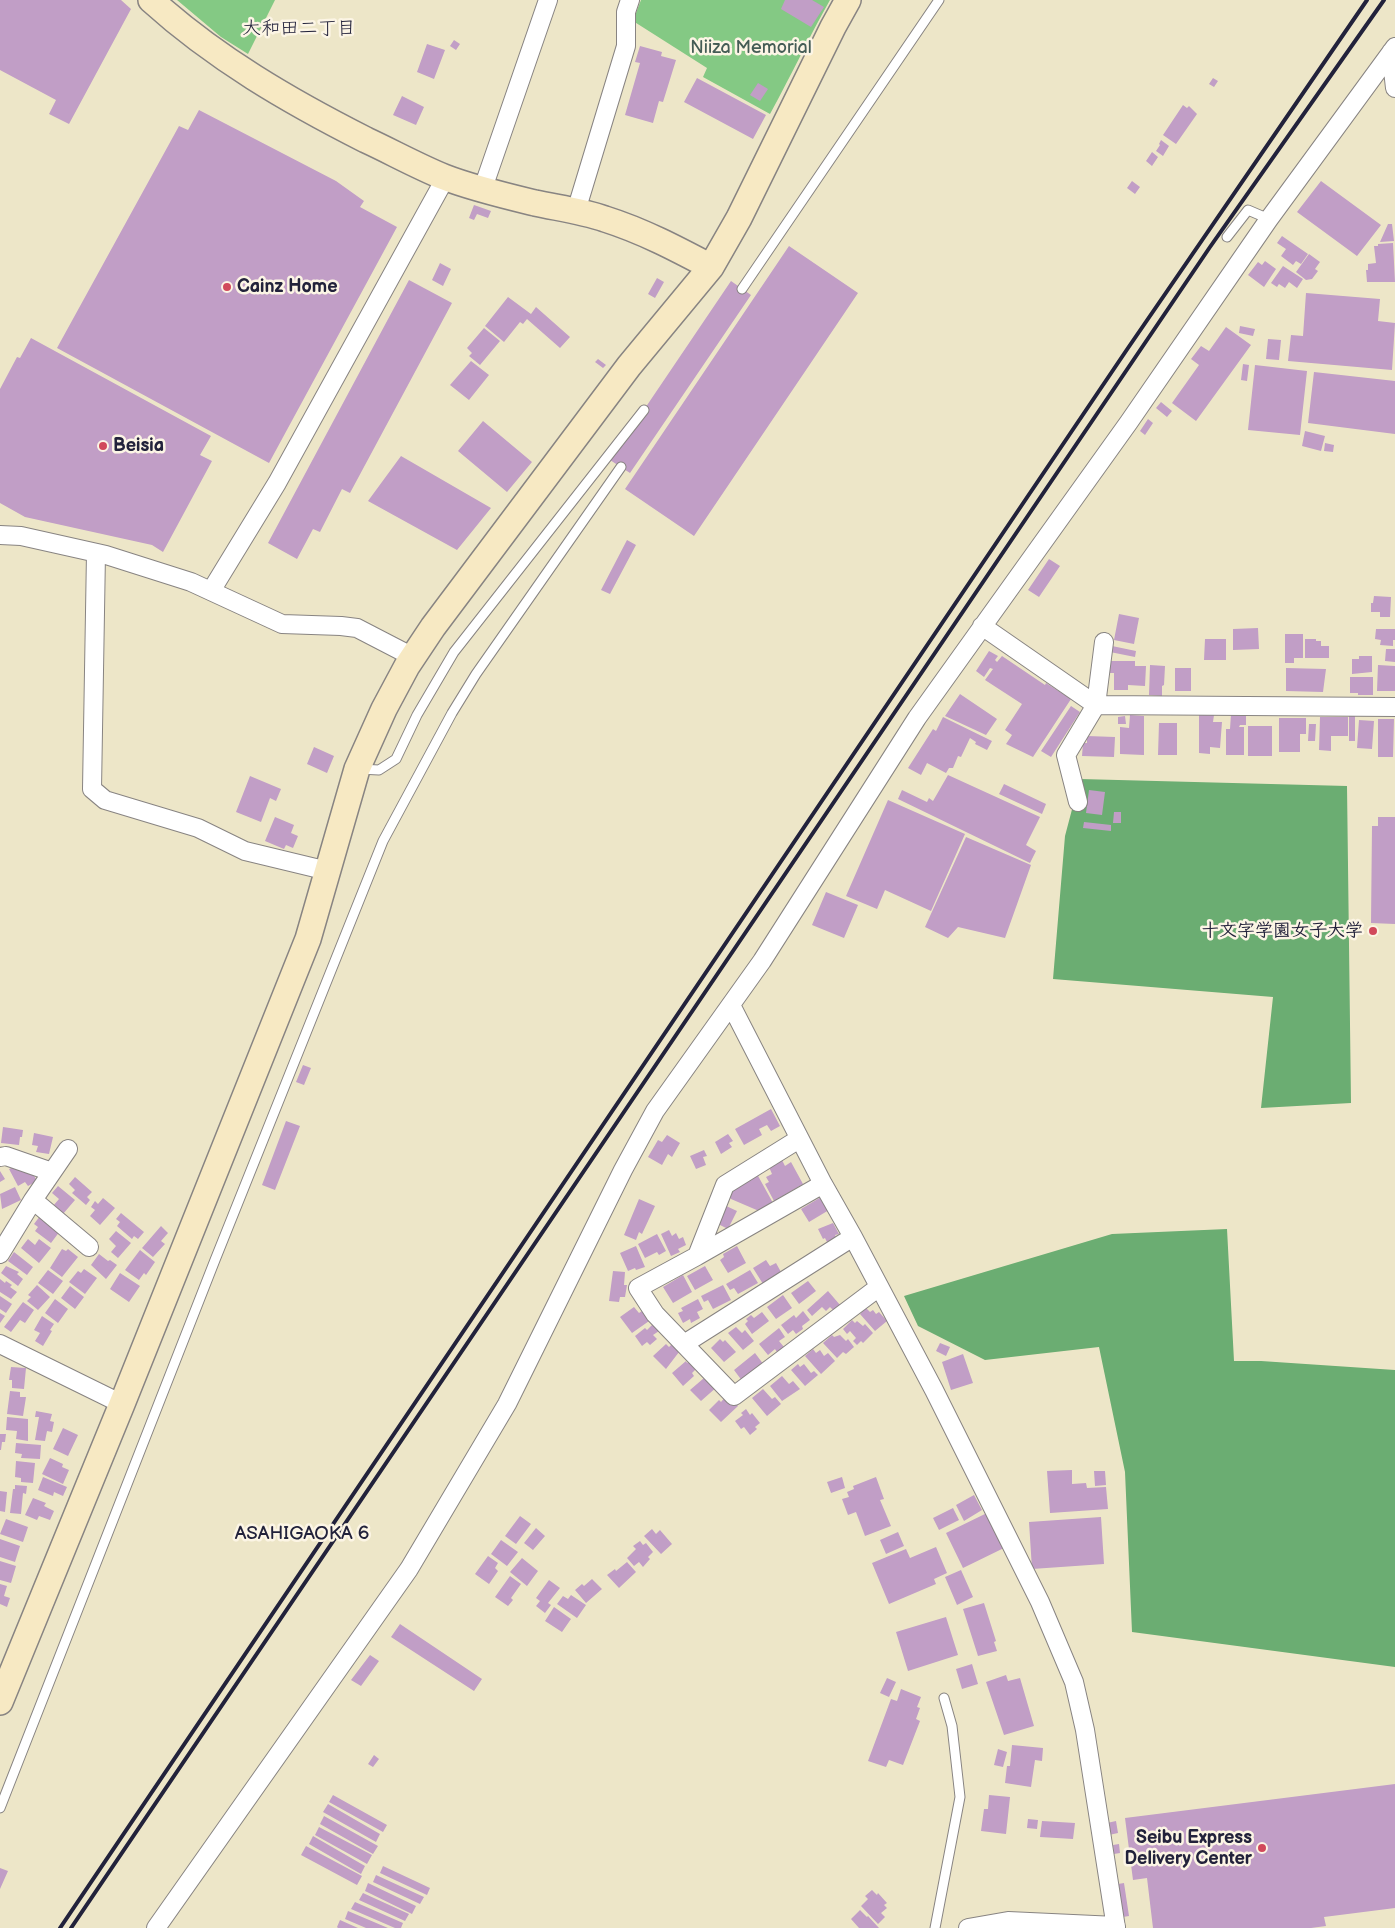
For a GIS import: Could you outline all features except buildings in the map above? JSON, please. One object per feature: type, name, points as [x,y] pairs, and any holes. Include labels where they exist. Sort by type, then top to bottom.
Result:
[{"type":"street","points":[[152,0],[212,50],[262,83],[319,116],[446,177],[533,202],[604,218],[655,237],[711,267]]},
{"type":"street","points":[[483,188],[548,0]]},
{"type":"street","points":[[576,211],[626,46],[626,12],[630,0]]},
{"type":"street","points":[[0,1702],[122,1404],[308,939],[357,769],[384,709],[413,657],[433,627],[629,366],[711,267],[739,218],[833,26],[848,0]]},
{"type":"street","points":[[1393,49],[1395,88]]},
{"type":"street","points":[[156,1928],[409,1570],[507,1404],[623,1170],[655,1110],[731,1006],[917,718],[1129,422],[1269,219],[1393,49]]},
{"type":"street","points":[[211,591],[277,483],[446,177]]},
{"type":"street","points":[[0,535],[21,536],[96,553],[191,582],[282,624],[357,628],[413,657]]},
{"type":"street","points":[[96,553],[92,789],[105,800],[198,828],[245,851],[328,871]]},
{"type":"street","points":[[982,626],[1096,705],[1395,707]]},
{"type":"street","points":[[1078,802],[1066,755],[1096,705],[1104,642]]},
{"type":"street","points":[[731,1006],[822,1184],[853,1237],[934,1390],[1040,1602],[1074,1682],[1085,1730],[1116,1927],[1008,1921],[968,1928]]},
{"type":"street","points":[[697,1256],[725,1185],[799,1139]]},
{"type":"street","points":[[0,1254],[33,1200],[68,1149]]},
{"type":"street","points":[[0,1157],[6,1156],[52,1172]]},
{"type":"street","points":[[822,1184],[638,1288],[655,1314],[734,1396],[879,1287]]},
{"type":"street","points":[[33,1200],[89,1246]]},
{"type":"street","points":[[684,1344],[853,1237]]},
{"type":"street","points":[[0,1344],[122,1404]]},
{"type":"lane","points":[[742,289],[940,0]]},
{"type":"lane","points":[[1227,237],[1248,210],[1269,219]]},
{"type":"lane","points":[[357,769],[379,770],[396,760],[418,715],[454,652],[644,410]]},
{"type":"lane","points":[[0,1808],[215,1260],[383,841],[452,713],[476,674],[621,467]]},
{"type":"lane","points":[[935,1928],[960,1797],[952,1726],[944,1698]]},
{"type":"green space","points":[[177,0],[275,0],[248,54],[221,37]]},
{"type":"green space","name":"Niiza Memorial","points":[[641,0],[830,0],[770,114],[703,77],[707,68],[633,21]]},
{"type":"green space","points":[[1080,779],[1347,786],[1351,1103],[1261,1108],[1273,997],[1053,979],[1065,836]]},
{"type":"green space","points":[[1227,1229],[1234,1361],[1261,1361],[1395,1370],[1395,1667],[1132,1632],[1125,1472],[1099,1347],[985,1360],[918,1326],[904,1296],[1112,1234]]},
{"type":"railway","points":[[60,1928],[1128,348],[1367,0]]},
{"type":"railway","points":[[71,1928],[1210,247],[1384,0]]},
{"type":"place","name":"Cainz Home","points":[[227,287]]},
{"type":"place","name":"Beisia","points":[[103,446]]},
{"type":"place","name":"十文字学園女子大学","points":[[1373,931]]},
{"type":"place","name":"Seibu Express Delivery Center","points":[[1262,1848]]},
{"type":"district","name":"大和田二丁目","points":[[299,29]]},
{"type":"district","name":"ASAHIGAOKA 6","points":[[302,1534]]}]
